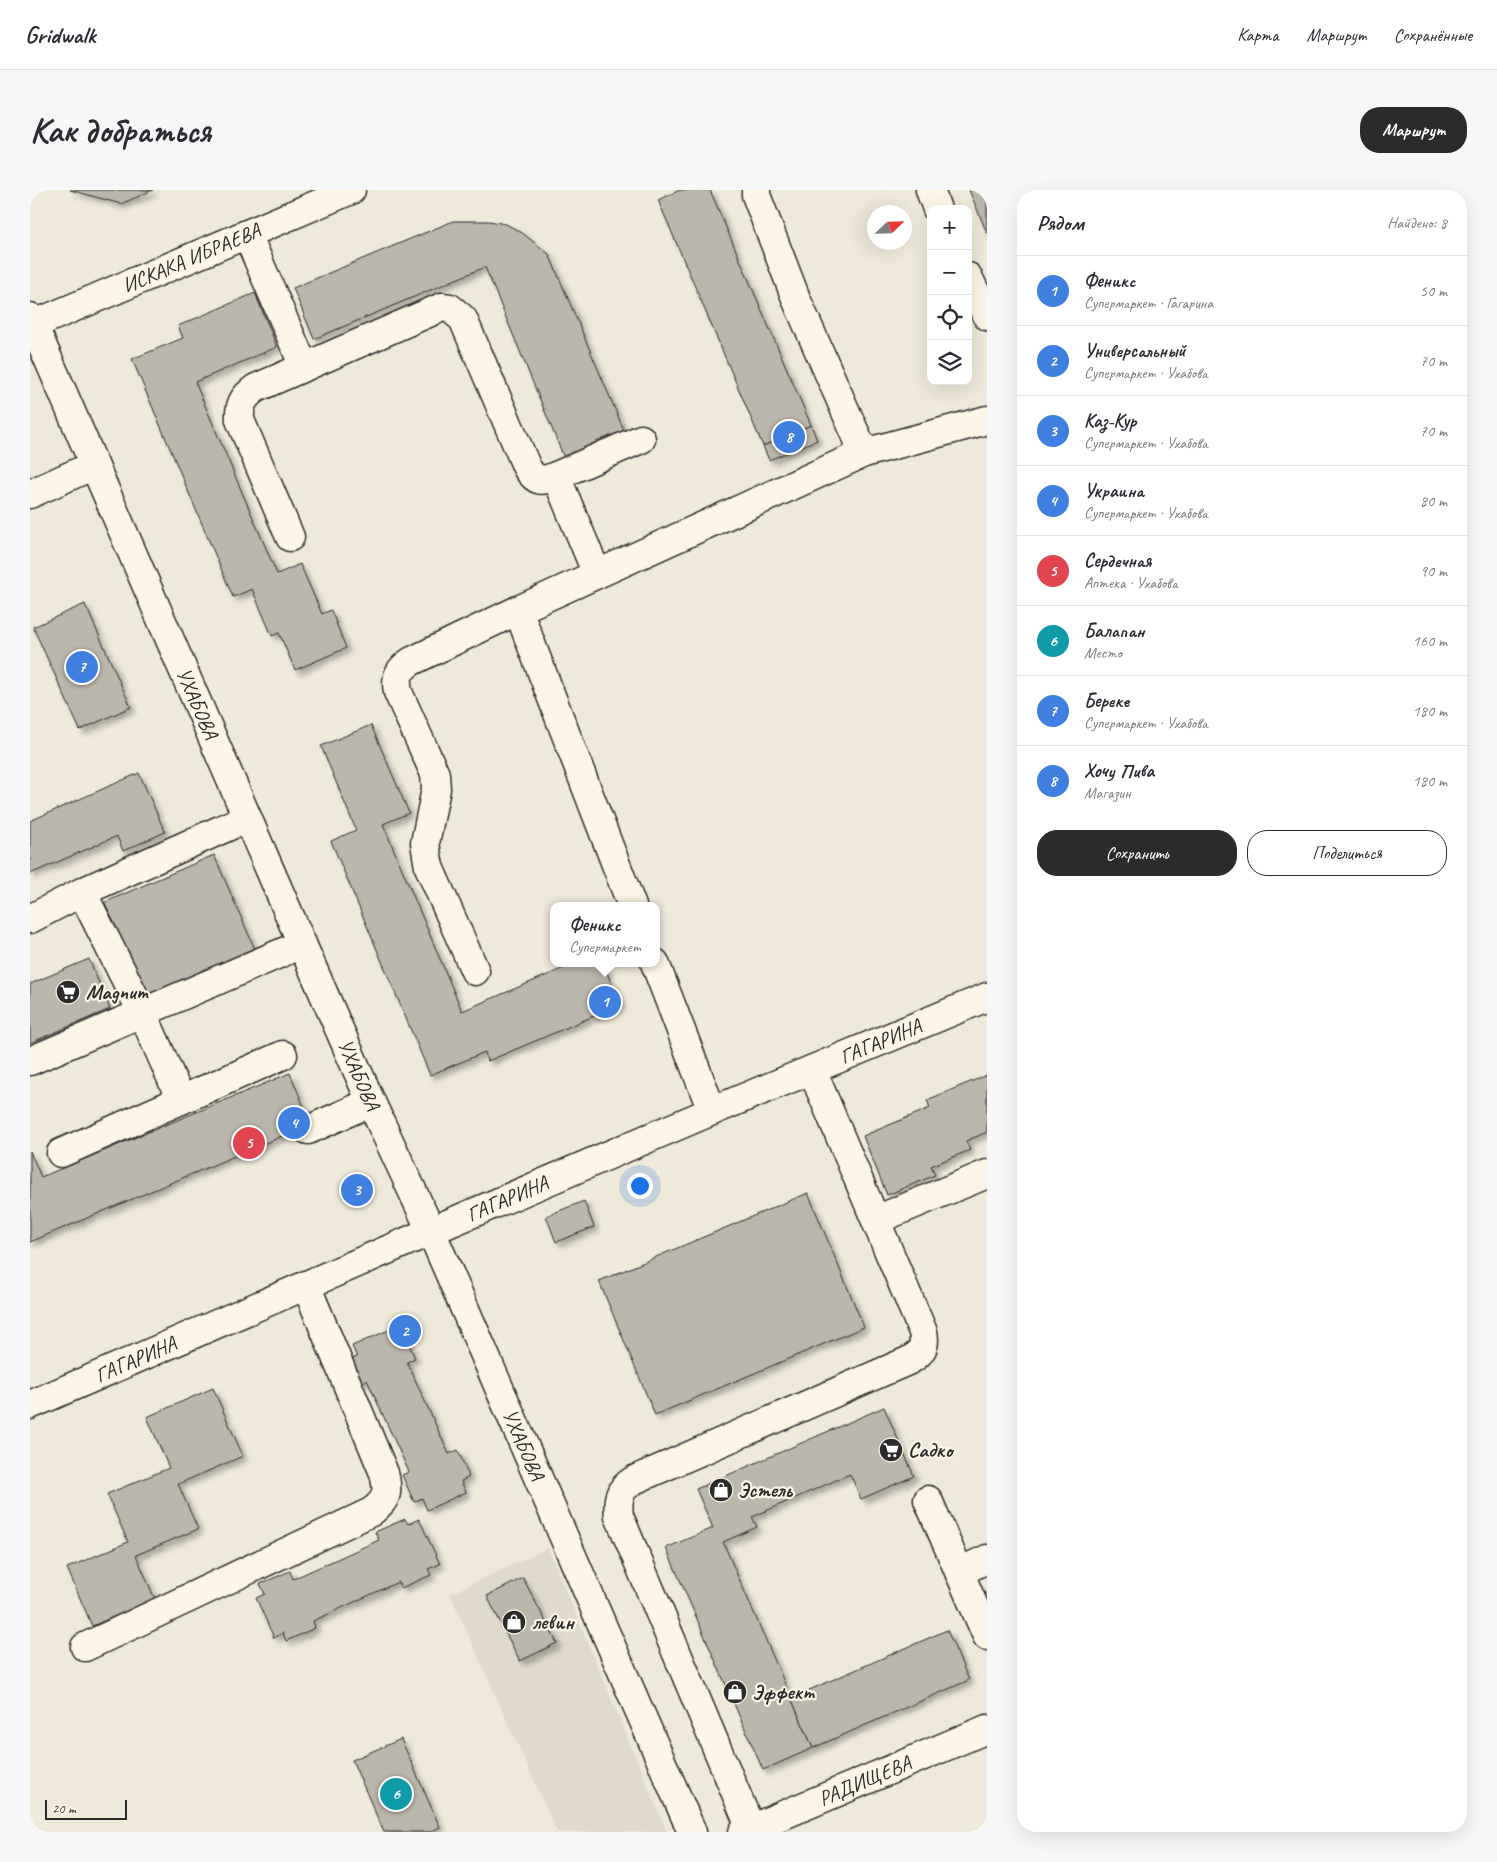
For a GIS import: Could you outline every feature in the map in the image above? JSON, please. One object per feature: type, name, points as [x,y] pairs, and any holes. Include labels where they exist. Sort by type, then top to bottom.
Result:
[{"type":"street","name":"ИСКАКА ИБРАЕВА","points":[[31,322],[351,190]]},
{"type":"street","points":[[756,190],[797,301],[864,453]]},
{"type":"street","points":[[930,190],[936,205]]},
{"type":"street","points":[[247,234],[304,367]]},
{"type":"street","points":[[972,285],[987,316]]},
{"type":"street","points":[[290,537],[240,420],[242,401],[256,388],[442,307],[450,308],[463,318],[532,475],[538,480],[556,476],[641,439]]},
{"type":"street","name":"УХАБОВА","points":[[31,322],[371,1102],[431,1231],[692,1832]]},
{"type":"street","points":[[474,971],[429,867],[425,843],[436,789],[435,774],[398,692],[396,683],[398,674],[404,666],[412,660],[518,610],[864,453],[987,420]]},
{"type":"street","points":[[30,494],[94,465]]},
{"type":"street","points":[[556,476],[597,574]]},
{"type":"street","points":[[518,610],[630,902]]},
{"type":"street","points":[[30,919],[82,892],[247,818]]},
{"type":"street","points":[[82,892],[182,1100]]},
{"type":"street","points":[[30,1061],[302,944]]},
{"type":"street","points":[[657,967],[712,1111]]},
{"type":"street","name":"ГАГАРИНА","points":[[30,1405],[712,1111],[987,997]]},
{"type":"street","points":[[61,1153],[283,1055]]},
{"type":"street","points":[[747,1830],[619,1516],[617,1504],[625,1486],[634,1480],[910,1360],[918,1355],[923,1348],[925,1341],[923,1332],[812,1070]]},
{"type":"street","points":[[308,1130],[371,1102]]},
{"type":"street","points":[[876,1220],[987,1174]]},
{"type":"street","points":[[85,1647],[371,1512],[381,1504],[386,1495],[387,1484],[384,1473],[306,1285]]},
{"type":"street","points":[[928,1500],[987,1636]]},
{"type":"street","points":[[959,1572],[987,1559]]},
{"type":"street","name":"РАДИЩЕВА","points":[[747,1830],[987,1729]]},
{"type":"shaded area","points":[[548,1548],[667,1832],[557,1832],[450,1594]]},
{"type":"building","points":[[70,190],[153,190],[121,204]]},
{"type":"building","points":[[680,190],[710,190],[811,425],[763,446],[658,200]]},
{"type":"building","points":[[969,190],[987,190],[987,233]]},
{"type":"building","points":[[453,221],[489,221],[506,224],[521,232],[549,254],[626,435],[565,460],[485,267],[314,339],[293,288]]},
{"type":"building","points":[[255,293],[277,347],[195,382],[277,574],[300,564],[322,614],[331,610],[346,648],[295,670],[279,633],[272,636],[252,589],[233,597],[132,359],[183,338],[178,326]]},
{"type":"building","points":[[811,425],[817,440],[769,460],[763,446]]},
{"type":"building","points":[[85,604],[131,707],[80,730],[33,627]]},
{"type":"building","points":[[371,725],[409,813],[383,824],[462,1011],[566,967],[605,967],[620,1005],[488,1061],[485,1052],[430,1075],[331,841],[356,830],[321,746]]},
{"type":"building","points":[[139,773],[165,832],[123,851],[117,836],[30,874],[30,821]]},
{"type":"building","points":[[214,855],[258,956],[159,999],[137,982],[103,903]]},
{"type":"building","points":[[89,959],[110,1009],[30,1043],[30,984]]},
{"type":"building","points":[[290,1073],[311,1124],[30,1242],[30,1151],[41,1177]]},
{"type":"building","points":[[987,1075],[987,1132],[966,1141],[970,1150],[931,1166],[935,1175],[887,1195],[863,1136],[930,1108],[927,1100]]},
{"type":"building","points":[[808,1193],[864,1327],[655,1415],[599,1281]]},
{"type":"building","points":[[584,1201],[594,1227],[556,1242],[546,1216]]},
{"type":"building","points":[[391,1329],[396,1339],[405,1335],[415,1358],[407,1362],[449,1454],[458,1450],[469,1477],[461,1481],[466,1492],[427,1510],[422,1498],[414,1502],[402,1475],[409,1472],[367,1380],[360,1383],[350,1360],[357,1357],[352,1346]]},
{"type":"building","points":[[213,1388],[243,1456],[178,1484],[198,1529],[136,1555],[155,1599],[92,1626],[67,1568],[128,1542],[107,1494],[169,1468],[147,1417]]},
{"type":"building","points":[[884,1407],[914,1476],[861,1499],[850,1474],[752,1517],[757,1527],[723,1542],[813,1748],[763,1770],[666,1548],[713,1528],[696,1489]]},
{"type":"building","points":[[405,1519],[408,1524],[419,1519],[440,1564],[428,1569],[431,1575],[401,1588],[398,1582],[313,1621],[315,1628],[286,1641],[283,1633],[274,1638],[256,1598],[265,1594],[260,1584],[290,1571],[293,1579],[379,1540],[375,1532]]},
{"type":"building","points":[[523,1578],[557,1643],[520,1661],[487,1596]]},
{"type":"building","points":[[947,1630],[969,1680],[813,1748],[791,1698]]},
{"type":"building","points":[[401,1739],[440,1827],[429,1832],[384,1832],[352,1760]]},
{"type":"place","name":"Хочу Пива","points":[[789,437]]},
{"type":"place","name":"Береке","points":[[82,667]]},
{"type":"place","name":"Magnum","points":[[68,992]]},
{"type":"place","name":"Феникс","points":[[605,1002]]},
{"type":"place","name":"Украина","points":[[294,1123]]},
{"type":"place","name":"Сердечная","points":[[249,1143]]},
{"type":"place","name":"Каз-Кур","points":[[357,1190]]},
{"type":"place","name":"Универсальный","points":[[405,1331]]},
{"type":"place","name":"Садко","points":[[891,1450]]},
{"type":"place","name":"Эстель","points":[[721,1490]]},
{"type":"place","name":"левин","points":[[514,1622]]},
{"type":"place","name":"Эффект","points":[[735,1692]]},
{"type":"place","name":"Балапан","points":[[396,1794]]}]
